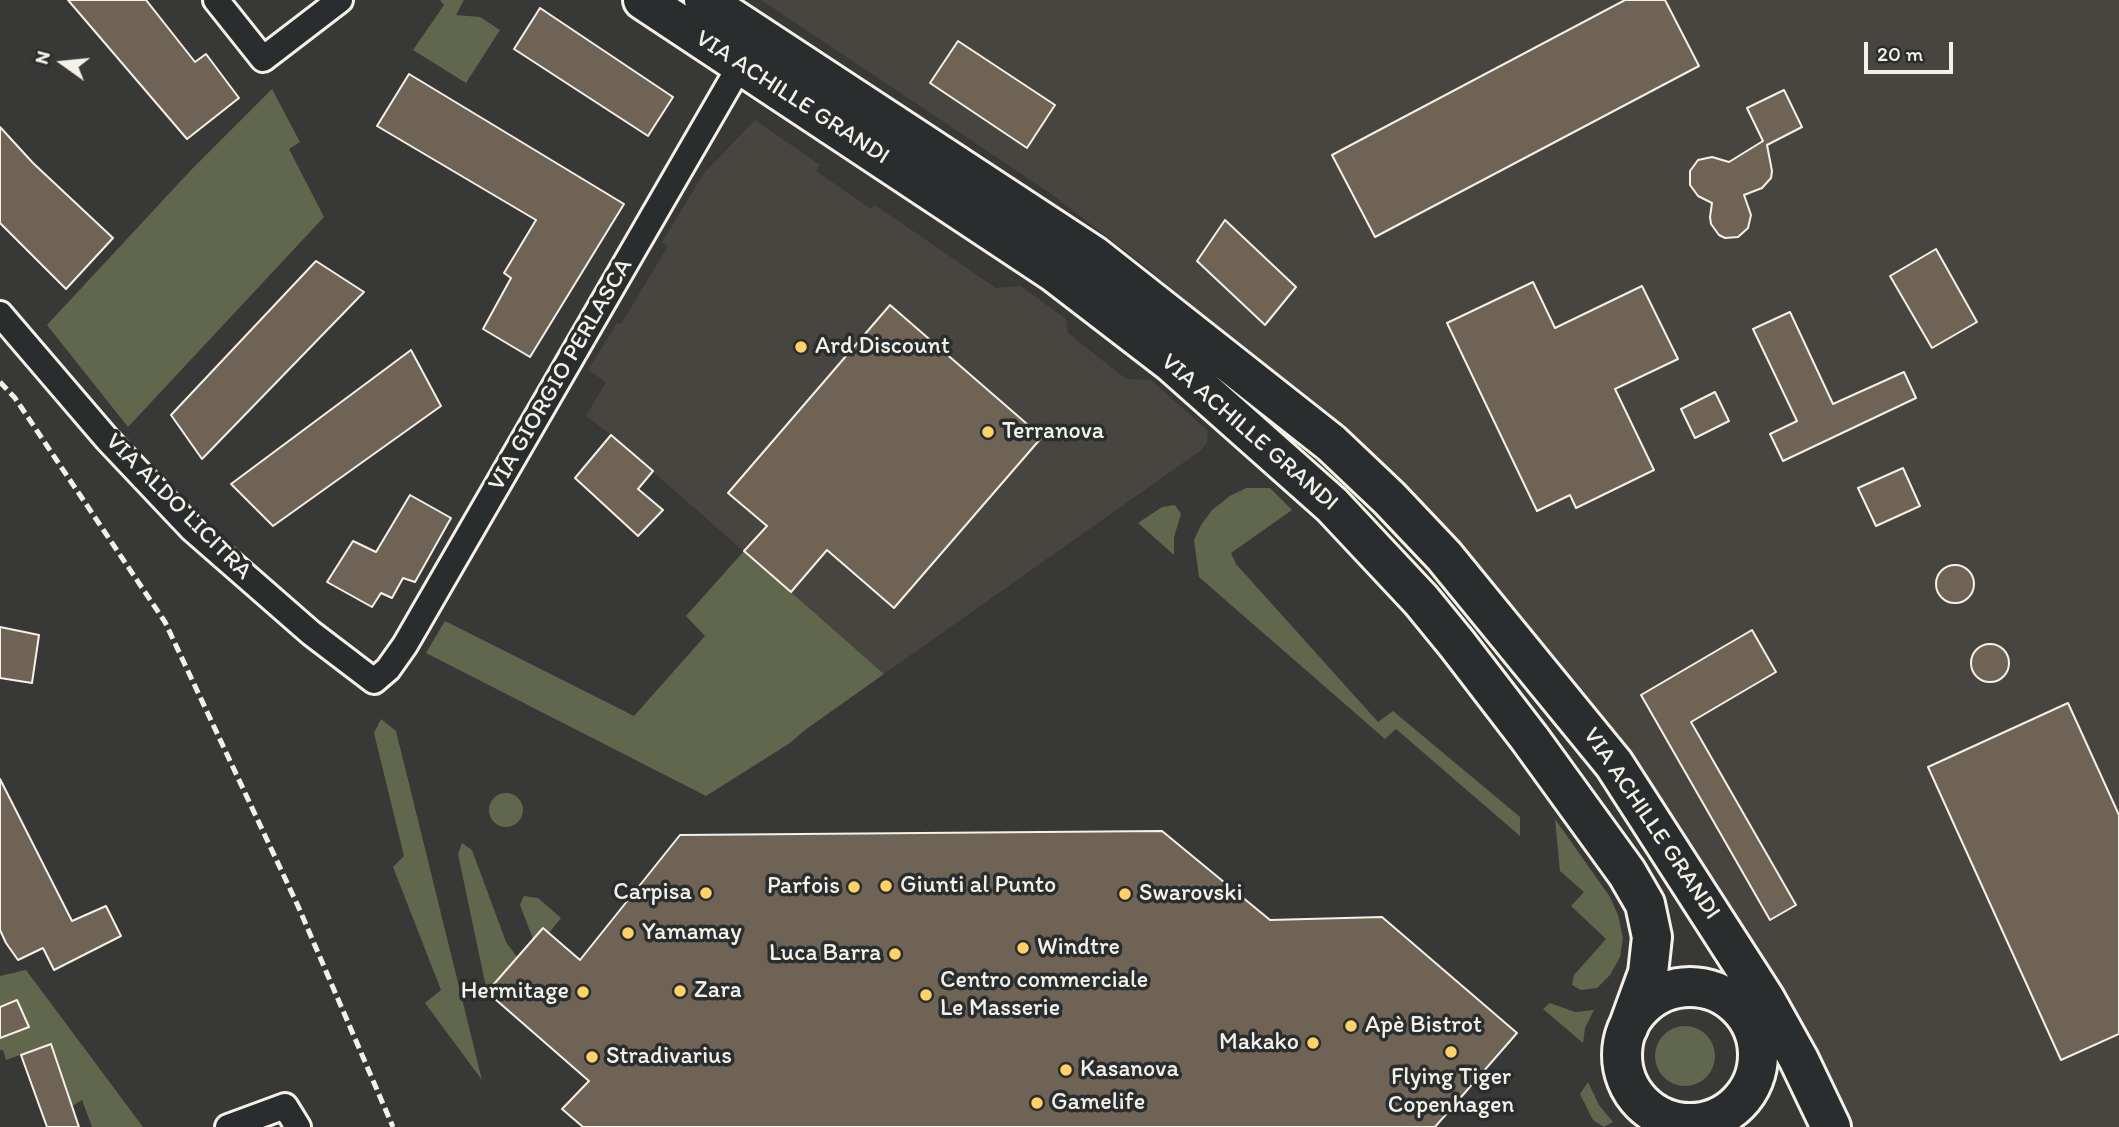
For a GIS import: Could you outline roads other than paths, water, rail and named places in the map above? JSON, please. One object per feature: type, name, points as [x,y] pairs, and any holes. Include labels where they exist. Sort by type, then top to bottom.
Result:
[{"type":"main road","name":"VIA ACHILLE GRANDI","points":[[643,0],[1055,273],[1172,363],[1332,505],[1421,600],[1530,739],[1627,873],[1645,904],[1652,937],[1648,974],[1628,1028]]},
{"type":"main road","name":"VIA ACHILLE GRANDI","points":[[704,0],[1094,256],[1331,443],[1389,498],[1444,556],[1614,764],[1765,999],[1800,1060],[1831,1127]]},
{"type":"main road","name":"VIA ACHILLE GRANDI","points":[[1279,404],[1391,523],[1543,701],[1616,798],[1739,987],[1755,1035],[1780,1069],[1810,1127]]},
{"type":"main road","points":[[1680,988],[1703,988],[1724,996],[1741,1010],[1755,1035],[1758,1060],[1754,1079],[1745,1096],[1731,1110],[1704,1125],[1679,1123],[1649,1110],[1628,1084],[1623,1069],[1622,1052],[1628,1028],[1640,1009],[1659,995],[1680,988]]},
{"type":"street","points":[[216,0],[264,59],[340,0]]},
{"type":"street","name":"VIA GIORGIO PERLASCA","points":[[374,681],[388,669],[405,645],[741,64]]},
{"type":"street","name":"VIA ALDO LICITRA","points":[[0,314],[107,439],[192,529],[311,633],[374,681]]},
{"type":"street","points":[[228,1127],[285,1106],[298,1127]]},
{"type":"railway","points":[[0,382],[15,398],[165,622],[298,906],[393,1127]]},
{"type":"place","name":"Ard Discount","points":[[801,347]]},
{"type":"place","name":"Terranova","points":[[988,432]]},
{"type":"place","name":"Giunti al Punto","points":[[886,886]]},
{"type":"place","name":"Parfois","points":[[854,887]]},
{"type":"place","name":"Carpisa","points":[[706,893]]},
{"type":"place","name":"Swarovski","points":[[1125,894]]},
{"type":"place","name":"Yamamay","points":[[628,933]]},
{"type":"place","name":"Windtre","points":[[1023,948]]},
{"type":"place","name":"Luca Barra","points":[[895,954]]},
{"type":"place","name":"Zara","points":[[680,991]]},
{"type":"place","name":"Hermitage","points":[[583,992]]},
{"type":"place","name":"Centro commerciale Le Masserie","points":[[926,995]]},
{"type":"place","name":"Apè Bistrot","points":[[1351,1026]]},
{"type":"place","name":"Makako","points":[[1313,1043]]},
{"type":"place","name":"Flying Tiger Copenhagen","points":[[1451,1052]]},
{"type":"place","name":"Stradivarius","points":[[592,1057]]},
{"type":"place","name":"Kasanova","points":[[1066,1070]]},
{"type":"place","name":"Gamelife","points":[[1037,1103]]}]
